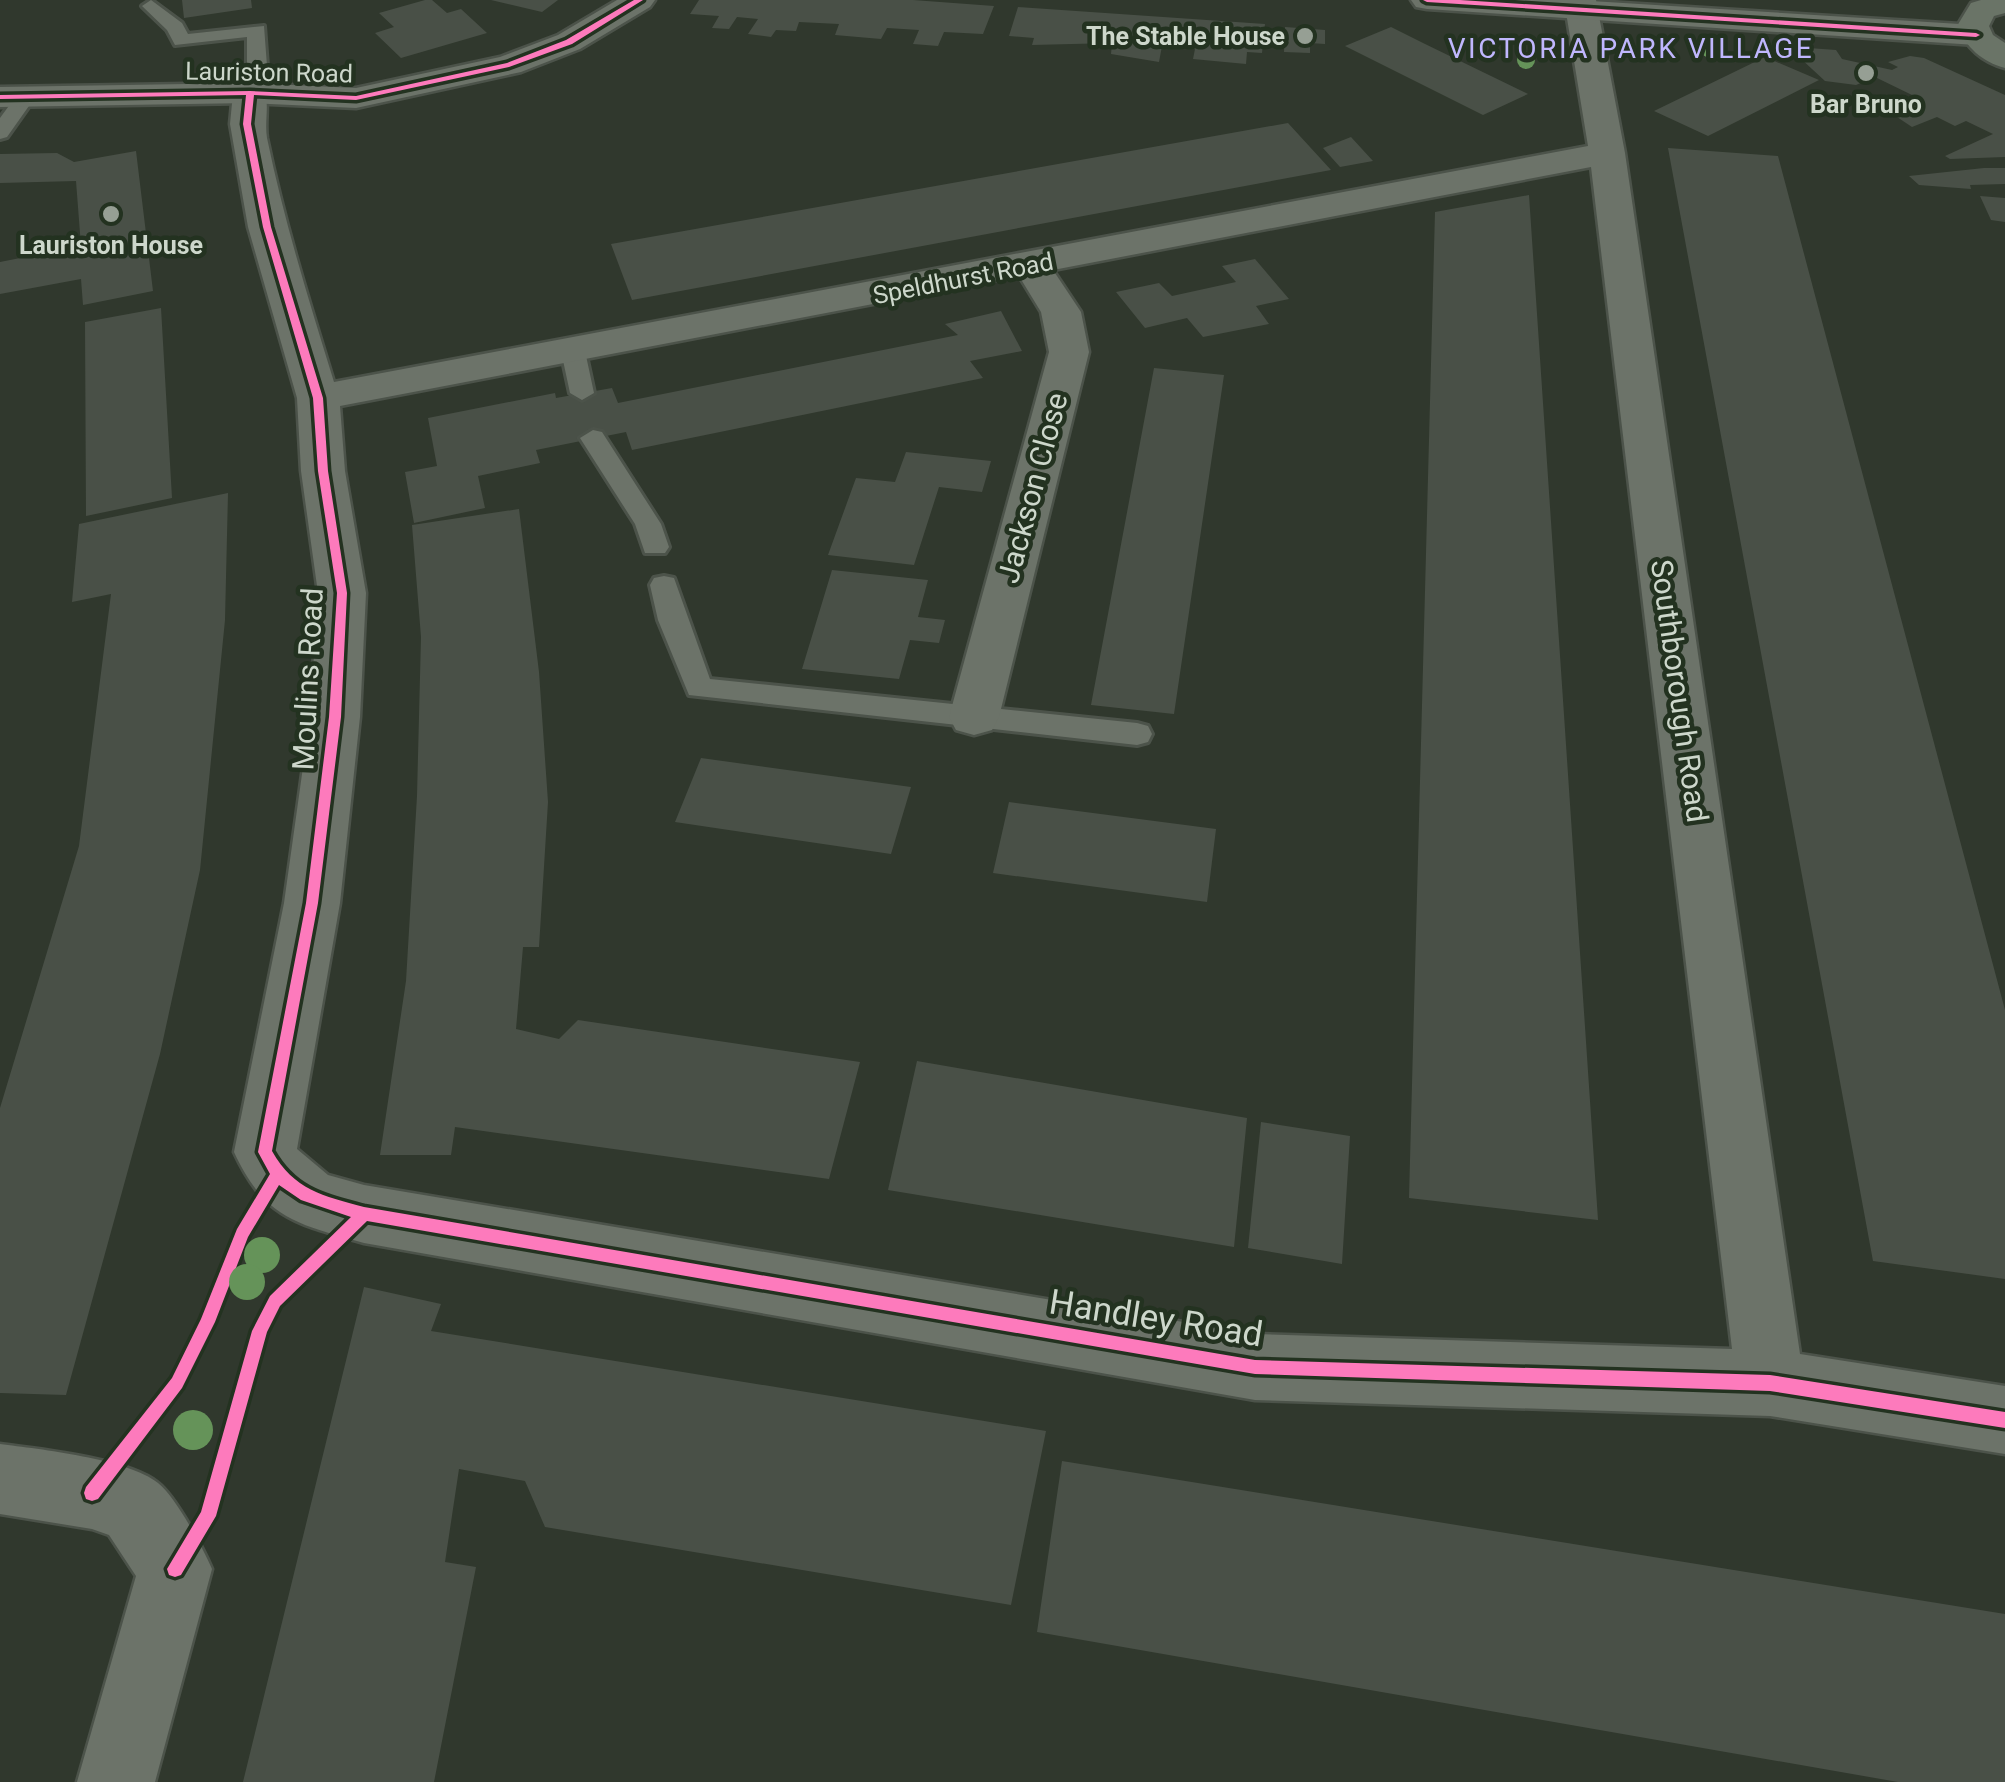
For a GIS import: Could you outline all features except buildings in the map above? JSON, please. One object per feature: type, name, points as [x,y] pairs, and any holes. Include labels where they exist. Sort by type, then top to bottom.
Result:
[{"type":"main road","points":[[2005,2],[1982,10],[1973,26],[1976,36],[2005,58]]},
{"type":"street","name":"Lauriston Road","points":[[13,96],[250,94],[356,98],[510,65],[569,42],[639,0]]},
{"type":"street","points":[[1428,0],[1580,5],[1976,36]]},
{"type":"street","name":"Southborough Road","points":[[1580,5],[1607,153],[1770,1383]]},
{"type":"street","name":"Moulins Road","points":[[250,94],[246,124],[267,226],[318,398],[323,470],[342,593],[336,717],[312,903],[265,1152],[276,1176],[305,1197]]},
{"type":"street","name":"Speldhurst Road","points":[[318,398],[1607,153]]},
{"type":"street","name":"Jackson Close","points":[[974,717],[1069,352],[1062,312],[1031,265]]},
{"type":"street","name":"Handley Road","points":[[305,1197],[364,1214],[1255,1368],[1770,1383],[2005,1420]]},
{"type":"street","points":[[0,1479],[92,1493],[133,1508],[175,1569],[116,1782]]},
{"type":"lane","points":[[151,6],[175,27],[182,41],[257,30],[250,94]]},
{"type":"lane","points":[[0,133],[13,96]]},
{"type":"lane","points":[[573,351],[582,393]]},
{"type":"lane","points":[[593,438],[648,524],[654,547]]},
{"type":"lane","points":[[664,585],[672,620],[699,688],[1137,734]]},
{"type":"cycle path","points":[[0,97],[250,93],[356,98],[509,65],[569,42],[639,0]]},
{"type":"cycle path","points":[[1427,0],[1976,35]]},
{"type":"cycle path","points":[[250,93],[247,124],[267,227],[318,398],[323,471],[342,593],[335,717],[312,903],[265,1152],[294,1188],[319,1201],[364,1214],[1255,1367],[1770,1383],[2005,1420]]},
{"type":"cycle path","points":[[92,1493],[177,1383],[207,1322],[242,1234],[277,1176]]},
{"type":"cycle path","points":[[175,1569],[208,1516],[260,1331],[275,1301],[364,1214]]},
{"type":"place","name":"The Stable House","points":[[1305,36]]},
{"type":"place","name":"Bar Bruno","points":[[1866,73]]},
{"type":"place","name":"Lauriston House","points":[[111,214]]},
{"type":"district","name":"VICTORIA PARK VILLAGE","points":[[1631,48]]}]
